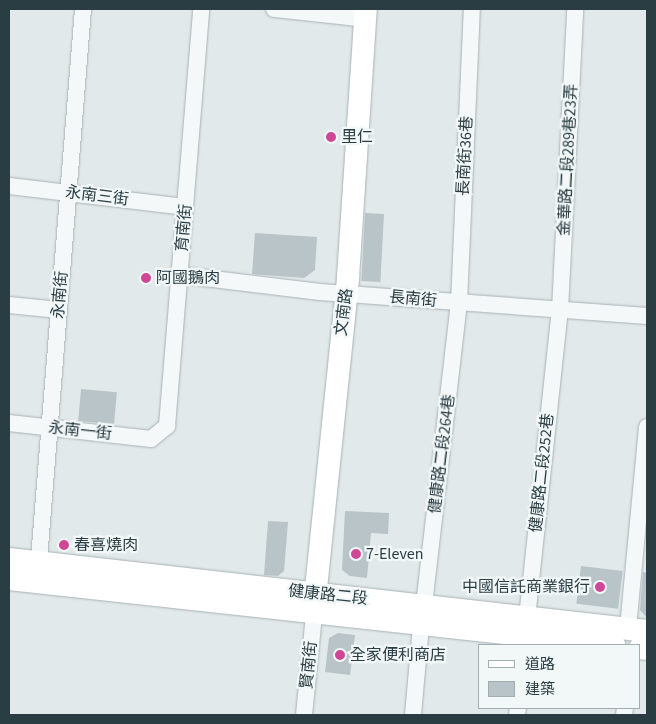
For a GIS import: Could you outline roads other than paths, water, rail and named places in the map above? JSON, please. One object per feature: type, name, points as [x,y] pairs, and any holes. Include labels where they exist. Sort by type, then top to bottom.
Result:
[{"type":"street","name":"永南街","points":[[38,572],[83,9]]},
{"type":"street","name":"育南街","points":[[151,439],[167,426],[202,9]]},
{"type":"street","points":[[274,9],[366,14]]},
{"type":"street","name":"長南街36巷","points":[[459,302],[472,9]]},
{"type":"street","name":"金華路二段289巷23弄","points":[[560,310],[575,9]]},
{"type":"street","name":"文南路","points":[[314,604],[346,293],[366,14]]},
{"type":"street","name":"永南三街","points":[[9,186],[185,207]]},
{"type":"street","name":"長南街","points":[[180,275],[346,293],[647,316]]},
{"type":"street","name":"健康路二段264巷","points":[[413,715],[459,302]]},
{"type":"street","points":[[9,305],[59,310]]},
{"type":"street","name":"健康路二段252巷","points":[[525,632],[560,310]]},
{"type":"street","name":"永南一街","points":[[9,423],[151,439]]},
{"type":"street","points":[[630,635],[647,427]]},
{"type":"street","name":"健康路二段","points":[[9,559],[38,572],[423,615],[525,632],[630,635]]},
{"type":"street","name":"健康路二段","points":[[9,579],[38,572]]},
{"type":"street","name":"賢南街","points":[[304,715],[314,604]]},
{"type":"place","name":"里仁","points":[[331,137]]},
{"type":"place","name":"阿國鵝肉","points":[[146,278]]},
{"type":"place","name":"春喜燒肉","points":[[64,545]]},
{"type":"place","name":"7-Eleven","points":[[356,554]]},
{"type":"place","name":"中國信託商業銀行","points":[[600,587]]},
{"type":"place","name":"全家便利商店","points":[[340,655]]}]
